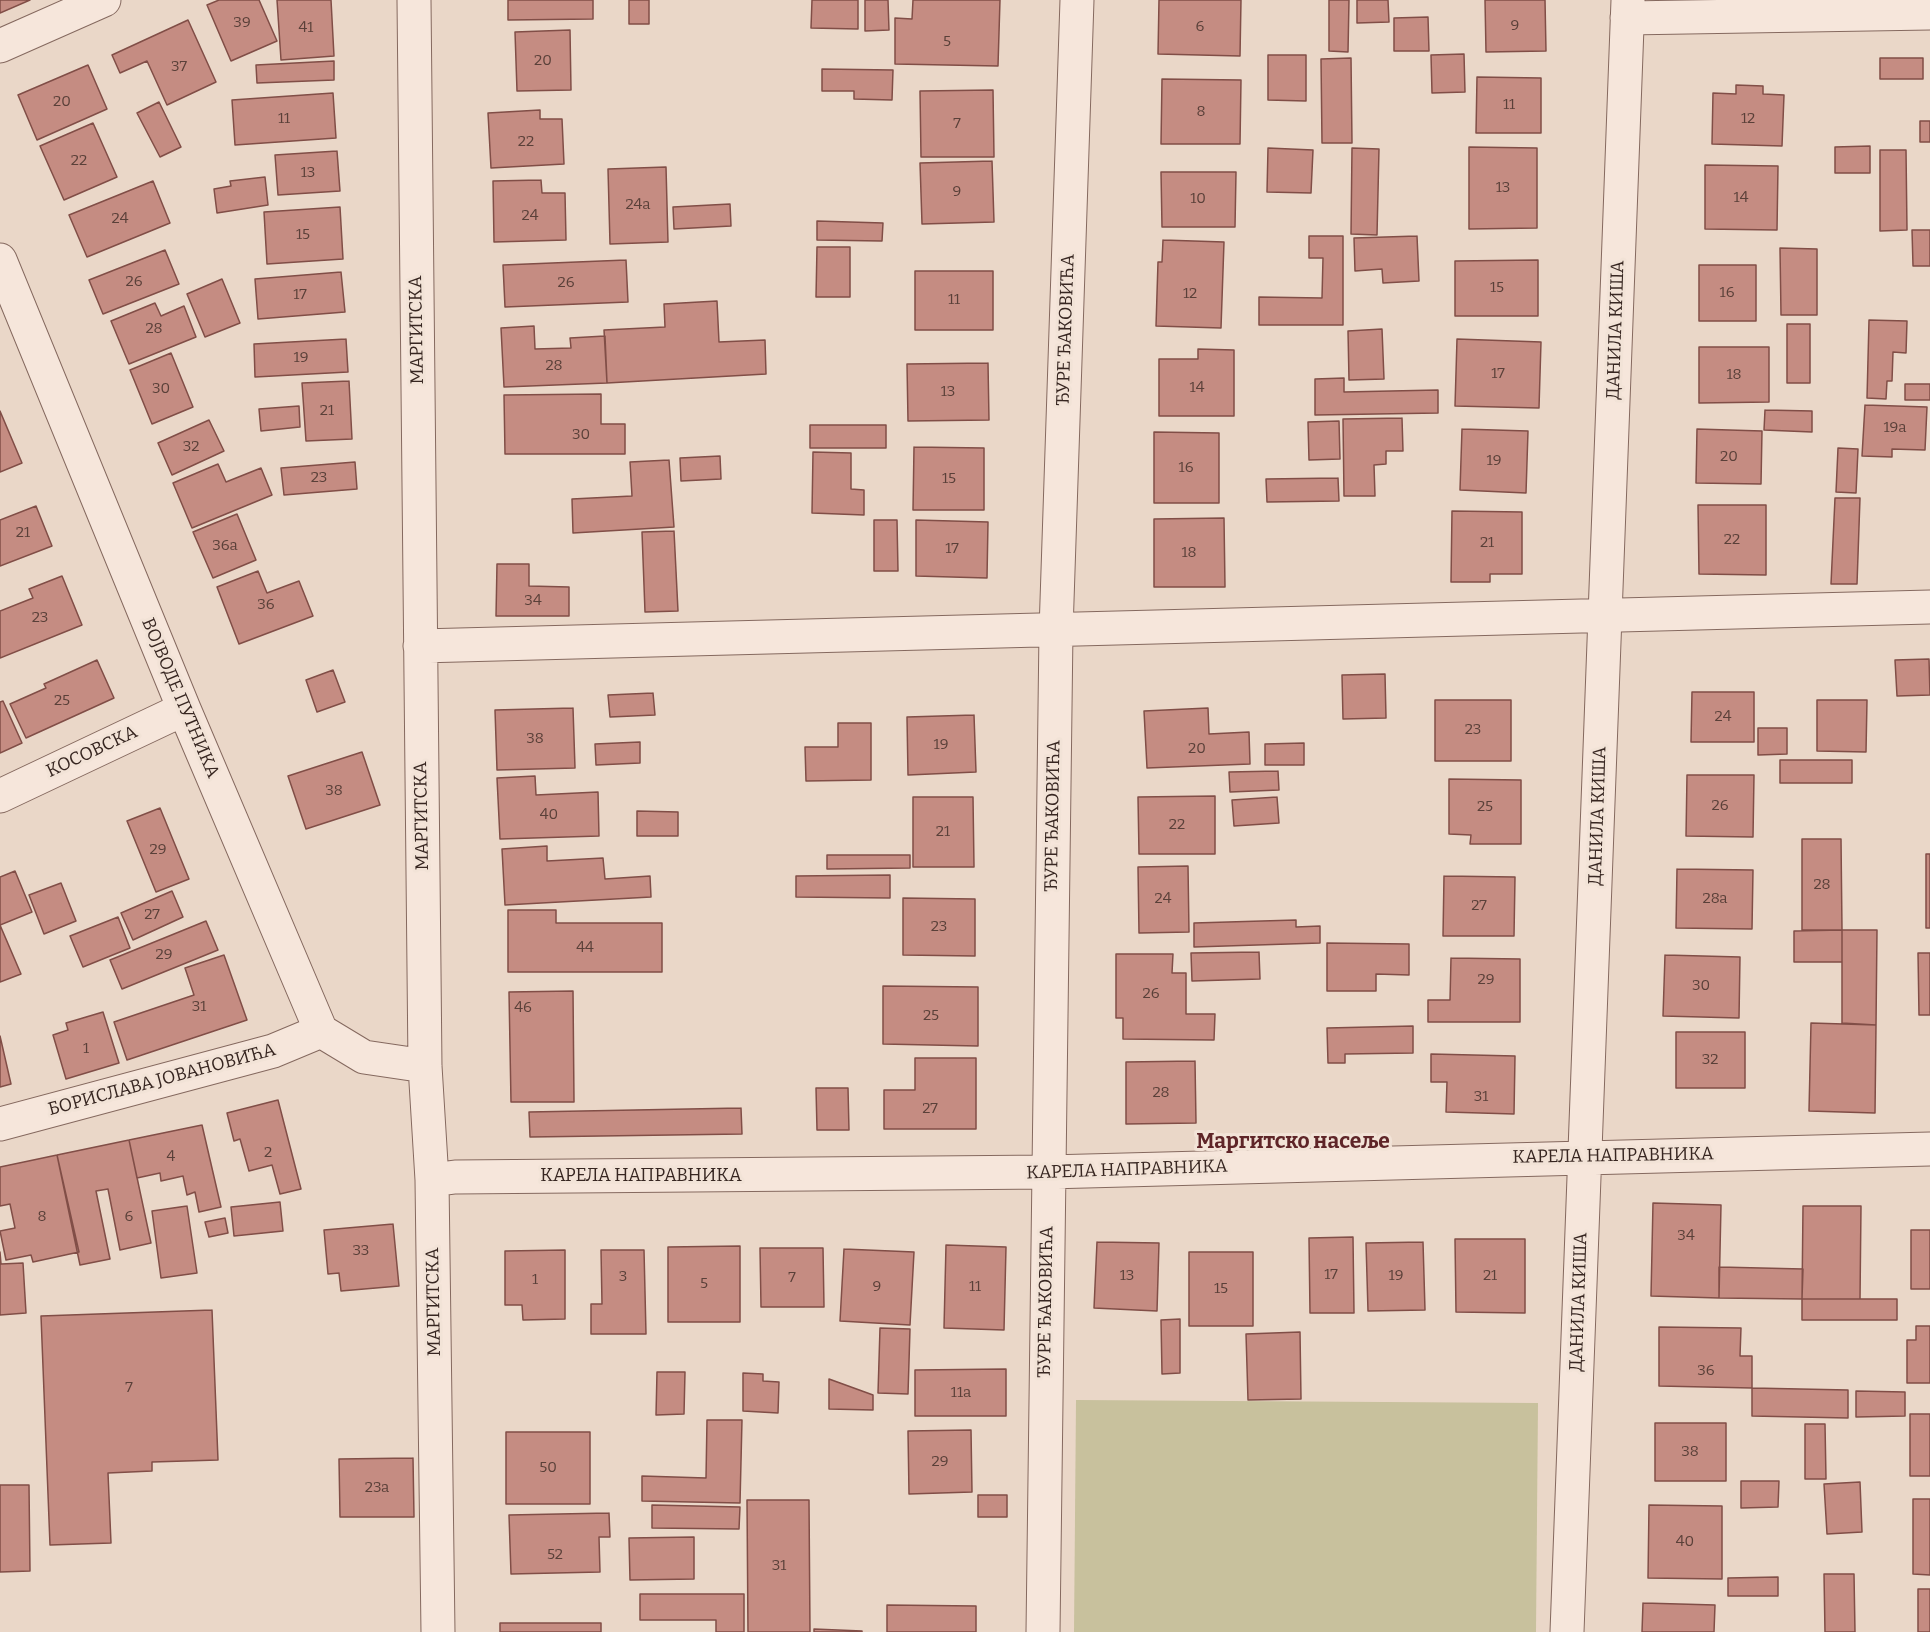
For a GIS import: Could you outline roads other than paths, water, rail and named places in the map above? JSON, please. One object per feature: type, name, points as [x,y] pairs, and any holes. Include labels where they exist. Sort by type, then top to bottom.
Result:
[{"type":"street","points":[[0,46],[104,0]]},
{"type":"street","name":"МАРГИТСКА","points":[[414,0],[425,1066],[432,1180],[438,1632]]},
{"type":"street","name":"ЂУРЕ ЂАКОВИЋА","points":[[1043,1632],[1056,631],[1077,0]]},
{"type":"street","points":[[1628,9],[1930,13]]},
{"type":"street","name":"ДАНИЛА КИША","points":[[1567,1632],[1628,9]]},
{"type":"street","name":"ВОЈВОДЕ ПУТНИКА","points":[[0,260],[184,709],[321,1031]]},
{"type":"street","points":[[420,646],[1930,607]]},
{"type":"street","name":"КОСОВСКА","points":[[0,796],[184,709]]},
{"type":"street","points":[[321,1031],[364,1057],[425,1066]]},
{"type":"street","name":"БОРИСЛАВА ЈОВАНОВИЋА","points":[[0,1124],[273,1052],[321,1031]]},
{"type":"street","name":"КАРЕЛА НАПРАВНИКА","points":[[432,1180],[466,1177],[1048,1172],[1584,1156],[1930,1149]]},
{"type":"district","name":"Маргитско насеље","points":[[1293,1142]]}]
